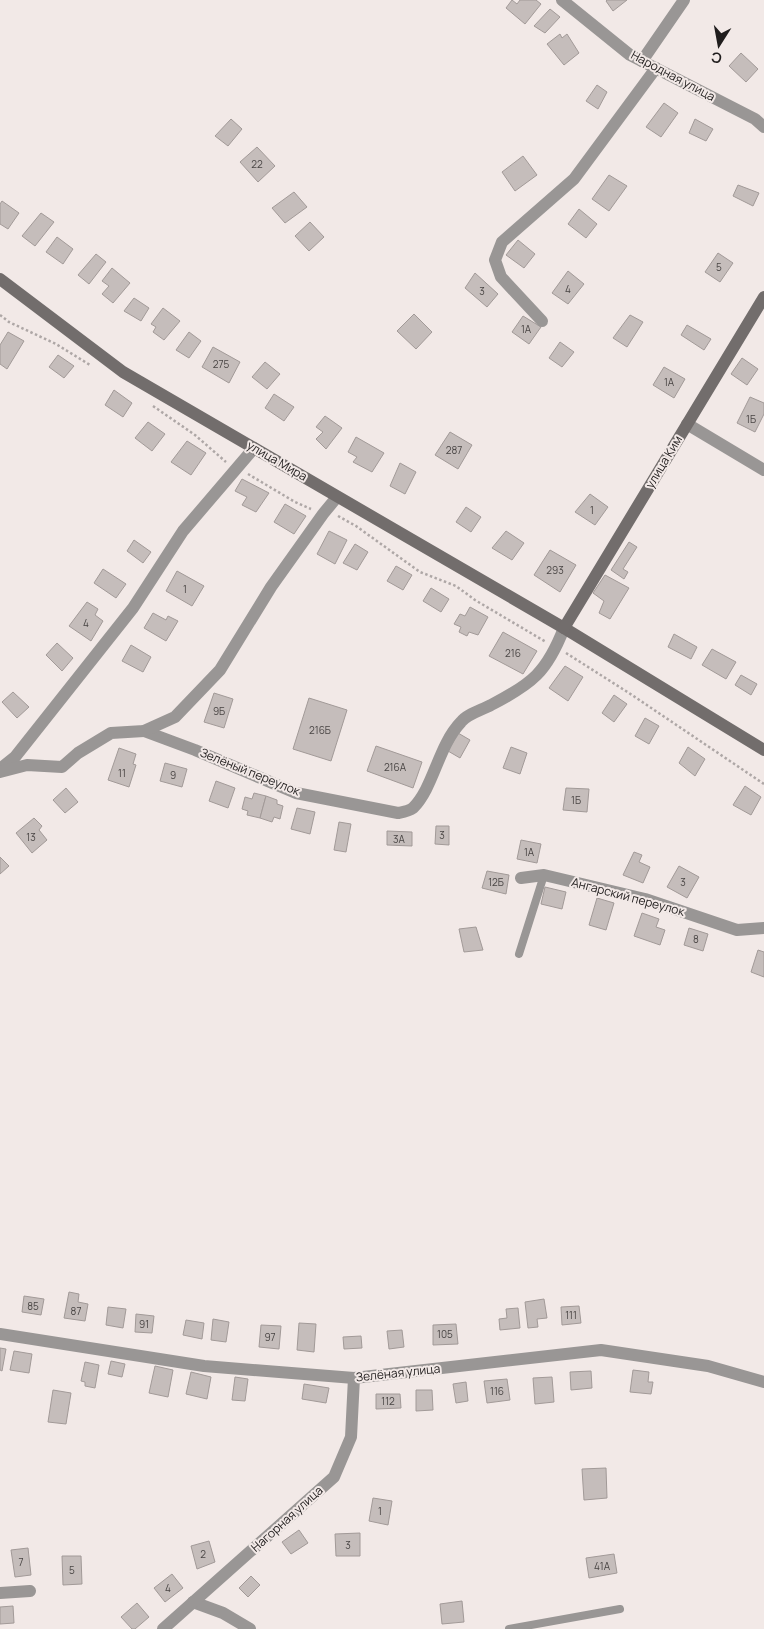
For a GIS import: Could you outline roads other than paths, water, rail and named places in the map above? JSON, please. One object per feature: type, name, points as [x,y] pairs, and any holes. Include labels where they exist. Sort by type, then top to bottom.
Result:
[{"type":"street","name":"Народная улица","points":[[562,0],[630,55],[755,119],[764,127]]},
{"type":"street","points":[[642,61],[684,0]]},
{"type":"street","points":[[542,321],[501,277],[496,260],[502,242],[574,178],[656,68]]},
{"type":"street","name":"улица Мира","points":[[0,279],[123,372],[564,628],[764,750]]},
{"type":"street","name":"улица Ким","points":[[564,628],[764,297]]},
{"type":"street","points":[[687,424],[764,470]]},
{"type":"street","name":"Зелёный переулок","points":[[0,771],[15,757],[133,608],[183,531],[254,448]]},
{"type":"street","name":"Зелёный переулок","points":[[0,771],[27,765],[62,766],[78,753],[111,733],[144,731],[175,717],[220,670],[271,587],[337,496]]},
{"type":"street","name":"Зелёный переулок","points":[[144,731],[195,750],[296,793],[398,813],[411,810],[423,795],[446,742],[462,720],[520,690],[543,670],[556,648],[564,628]]},
{"type":"street","name":"Ангарский переулок","points":[[521,878],[544,875],[645,899],[737,930],[764,928]]},
{"type":"street","name":"Зелёная улица","points":[[0,1334],[204,1366],[354,1378],[601,1350],[708,1366],[764,1382]]},
{"type":"street","name":"Нагорная улица","points":[[163,1629],[334,1477],[351,1437],[354,1378]]},
{"type":"street","points":[[0,1593],[30,1591]]},
{"type":"street","points":[[194,1602],[224,1613],[250,1629]]},
{"type":"lane","points":[[519,954],[544,875]]},
{"type":"lane","points":[[509,1629],[620,1609]]}]
